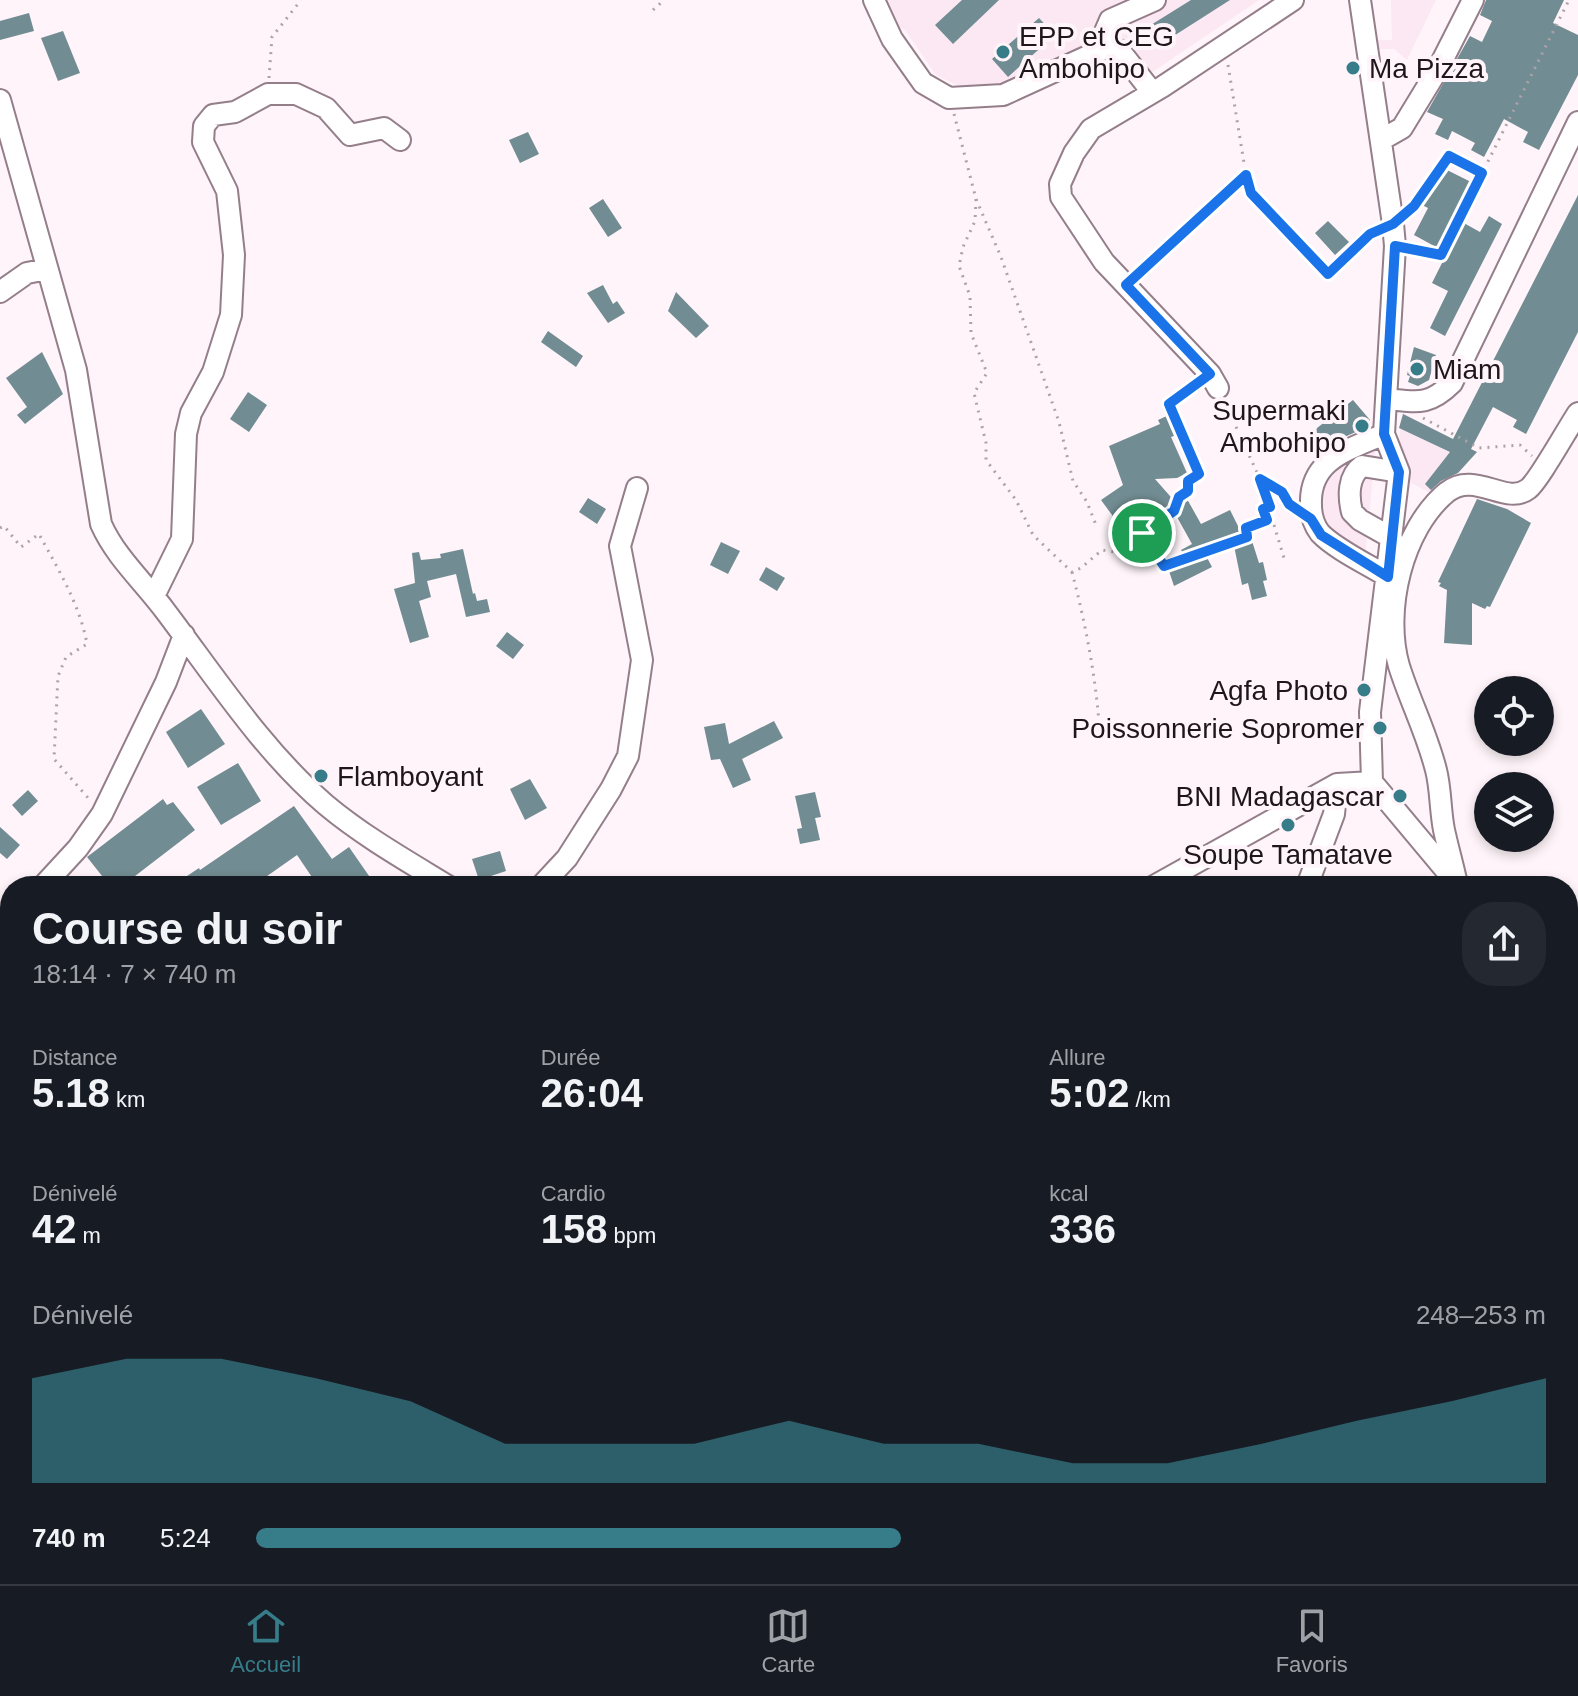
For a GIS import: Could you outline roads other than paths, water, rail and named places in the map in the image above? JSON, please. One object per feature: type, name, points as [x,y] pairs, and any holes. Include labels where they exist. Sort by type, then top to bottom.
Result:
[{"type":"street","points":[[874,0],[892,39],[923,83],[949,98],[1003,95],[1110,46]]},
{"type":"street","points":[[1152,92],[1120,51],[1110,46],[1104,34],[1110,20],[1155,0]]},
{"type":"street","points":[[1214,381],[1104,262],[1061,197],[1060,184],[1074,153],[1091,129],[1293,0]]},
{"type":"street","points":[[1360,0],[1395,246],[1384,434],[1399,472],[1370,712],[1372,782],[1450,876]]},
{"type":"street","points":[[1381,140],[1402,128],[1438,69],[1473,0]]},
{"type":"street","points":[[154,596],[182,539],[186,434],[191,413],[213,372],[231,315],[234,255],[227,191],[203,142],[204,126],[213,115],[235,112],[268,94],[296,94],[326,108],[350,135],[384,128],[400,140]]},
{"type":"street","points":[[1,110],[76,370],[101,524],[110,543],[276,756],[326,804],[374,840],[432,876]]},
{"type":"street","points":[[1387,399],[1422,403],[1439,396],[1452,383],[1578,122]]},
{"type":"street","points":[[0,292],[27,273],[47,269]]},
{"type":"street","points":[[1456,876],[1444,829],[1436,771],[1398,663],[1395,633],[1402,561],[1412,536],[1450,490],[1461,484],[1475,484],[1514,495],[1529,489],[1578,413]]},
{"type":"street","points":[[1384,434],[1327,462],[1317,472],[1310,493],[1311,519],[1321,535],[1388,577]]},
{"type":"street","points":[[1392,538],[1352,512],[1351,481],[1354,472],[1362,466],[1399,472]]},
{"type":"street","points":[[550,876],[567,858],[628,756],[642,660],[620,546],[637,488]]},
{"type":"street","points":[[52,876],[78,848],[102,814],[166,682],[184,635]]},
{"type":"street","points":[[1172,876],[1337,784],[1372,782]]},
{"type":"street","points":[[1311,876],[1334,814],[1337,784]]},
{"type":"place","name":"EPP et CEG Ambohipo","points":[[1003,52]]},
{"type":"place","name":"Ma Pizza","points":[[1353,68]]},
{"type":"place","name":"Miam","points":[[1417,369]]},
{"type":"place","name":"Supermaki Ambohipo","points":[[1362,426]]},
{"type":"place","name":"Agfa Photo","points":[[1364,690]]},
{"type":"place","name":"Poissonnerie Sopromer","points":[[1380,728]]},
{"type":"place","name":"Flamboyant","points":[[321,776]]},
{"type":"place","name":"BNI Madagascar","points":[[1400,796]]},
{"type":"place","name":"Soupe Tamatave","points":[[1288,825]]}]
